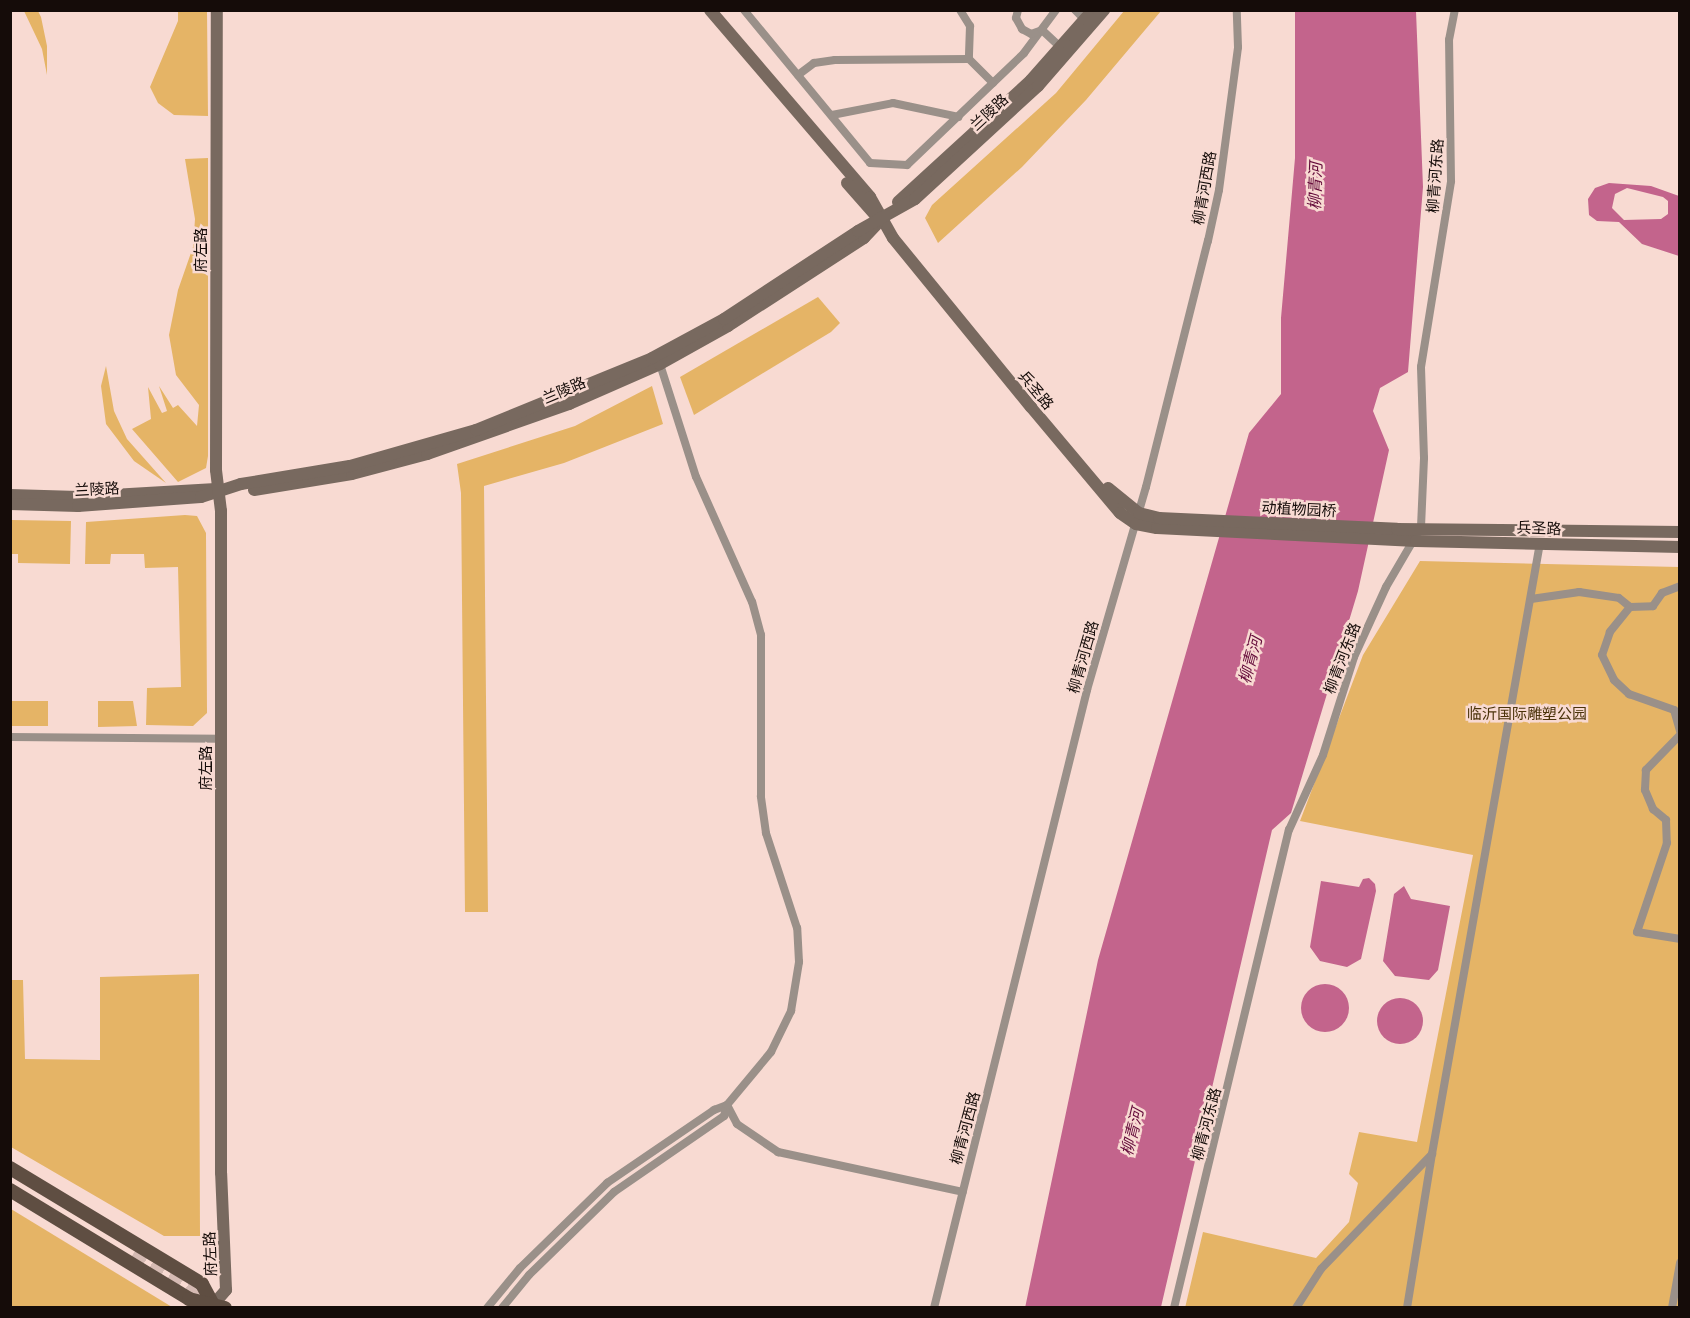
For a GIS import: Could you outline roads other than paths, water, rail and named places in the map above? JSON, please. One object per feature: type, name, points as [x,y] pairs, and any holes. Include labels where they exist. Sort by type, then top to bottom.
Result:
[{"type":"main road","name":"府左路","points":[[218,1307],[226,1290],[221,1173],[219,10]]},
{"type":"main road","name":"兵圣路","points":[[701,10],[862,204],[898,234],[1110,490],[1138,518]]},
{"type":"main road","name":"兵圣路","points":[[710,10],[870,197],[881,220]]},
{"type":"main road","name":"兰陵路","points":[[10,495],[78,497],[219,489],[359,464],[443,441],[537,408],[680,343],[915,199],[1001,121],[1104,10]]},
{"type":"main road","name":"兰陵路","points":[[10,504],[128,503],[201,497],[219,489],[240,493],[307,483],[427,454],[541,416],[660,364],[800,282],[864,238],[995,115],[1061,48],[1089,15]]},
{"type":"main road","name":"动植物园桥","points":[[1138,518],[1200,525],[1397,534]]},
{"type":"main road","name":"兵圣路","points":[[1397,534],[1421,527],[1680,532]]},
{"type":"main road","name":"兵圣路","points":[[1397,534],[1416,541],[1680,547]]},
{"type":"main road","points":[[10,1168],[202,1284],[218,1307]]},
{"type":"main road","points":[[10,1190],[189,1299],[218,1307]]},
{"type":"street","points":[[744,10],[870,164],[907,165],[993,83],[1042,30],[1056,10]]},
{"type":"street","points":[[960,10],[970,26],[969,59]]},
{"type":"street","points":[[1018,10],[1016,18],[1022,29],[1031,34],[1042,30]]},
{"type":"street","points":[[1075,10],[1089,15]]},
{"type":"street","name":"柳青河西路","points":[[934,1308],[1087,690],[1138,518],[1219,190],[1238,47],[1237,10]]},
{"type":"street","name":"柳青河东路","points":[[1174,1308],[1289,830],[1323,755],[1354,657],[1386,587],[1416,541],[1421,527],[1421,367],[1450,191],[1449,40],[1455,10]]},
{"type":"street","points":[[1042,30],[1061,48]]},
{"type":"street","points":[[798,75],[814,63],[835,60],[969,59],[993,83]]},
{"type":"street","points":[[832,116],[893,103],[959,117]]},
{"type":"street","points":[[502,1308],[529,1275],[614,1192],[724,1116],[728,1105],[771,1052],[791,1011],[799,962],[797,928],[766,833],[761,796],[761,635],[752,602],[696,477],[660,364]]},
{"type":"street","points":[[1407,1308],[1540,543]]},
{"type":"street","points":[[1531,599],[1600,594],[1619,598],[1630,607],[1653,606],[1662,593],[1680,586]]},
{"type":"street","points":[[1630,607],[1610,632],[1602,655],[1614,680],[1629,694],[1674,710],[1680,733],[1646,770],[1645,790],[1653,809],[1666,820],[1667,843],[1637,932],[1680,939]]},
{"type":"street","points":[[10,737],[219,739]]},
{"type":"street","points":[[728,1105],[737,1124],[778,1152],[963,1192]]},
{"type":"street","points":[[487,1308],[520,1268],[607,1183],[714,1110],[728,1105]]},
{"type":"street","points":[[1296,1308],[1321,1269],[1432,1154]]},
{"type":"street","points":[[1672,1308],[1680,1263]]},
{"type":"water","name":"柳青河","points":[[1295,11],[1416,11],[1423,187],[1408,372],[1380,388],[1373,411],[1389,450],[1358,591],[1291,813],[1272,830],[1161,1307],[1025,1308],[1098,960],[1249,433],[1281,394],[1281,318],[1295,158]]},
{"type":"water","points":[[1609,183],[1651,186],[1679,196],[1679,256],[1642,244],[1619,222],[1597,221],[1589,215],[1588,199],[1595,188]],"holes":[[[1627,188],[1663,197],[1668,201],[1668,214],[1661,219],[1624,220],[1612,208],[1615,194]]]},
{"type":"water","points":[[1369,878],[1375,884],[1376,891],[1361,959],[1347,967],[1320,961],[1310,947],[1321,881],[1359,887],[1363,879]]},
{"type":"water","points":[[1404,886],[1411,899],[1450,906],[1438,970],[1429,980],[1395,976],[1383,961],[1394,894]]},
{"type":"water","points":[[1325,984],[1342,991],[1349,1008],[1342,1025],[1325,1032],[1308,1025],[1301,1008],[1308,991]]},
{"type":"water","points":[[1405,998],[1417,1004],[1422,1012],[1422,1030],[1417,1038],[1409,1043],[1395,1044],[1387,1041],[1380,1034],[1377,1016],[1380,1008],[1387,1001]]},
{"type":"tunnel","points":[[135,1251],[213,1300]]},
{"type":"park label","name":"临沂国际雕塑公园","points":[[1527,714]]}]
